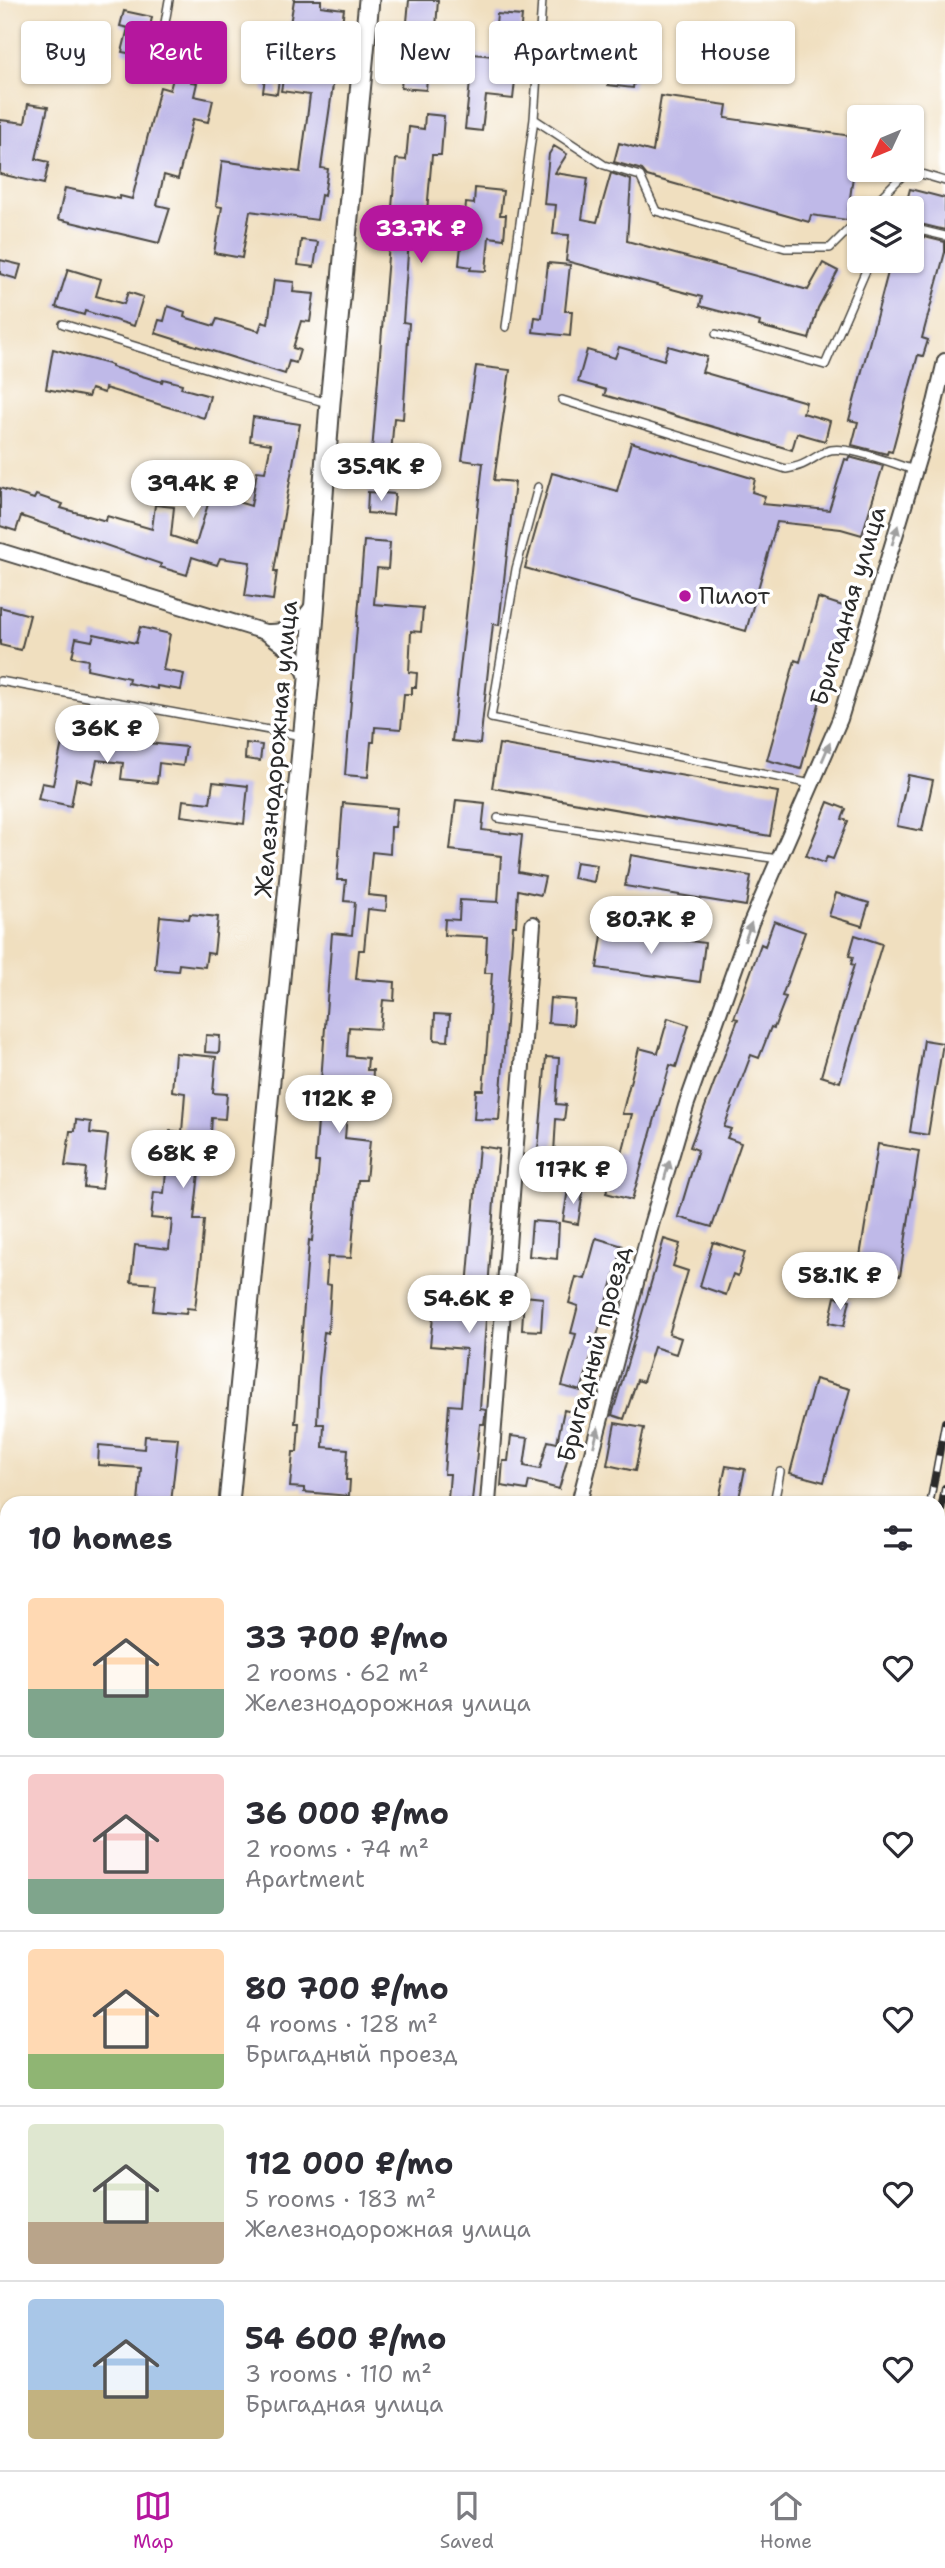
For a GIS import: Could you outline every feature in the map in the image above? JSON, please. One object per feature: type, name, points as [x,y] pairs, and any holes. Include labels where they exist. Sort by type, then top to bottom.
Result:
[{"type":"street","name":"Железнодорожная улица","points":[[230,1496],[309,679],[330,403],[369,0]]},
{"type":"street","name":"Бригадная улица","points":[[779,859],[840,719],[945,361]]},
{"type":"street","points":[[0,551],[265,632],[293,628],[315,602]]},
{"type":"street","points":[[265,632],[299,659],[309,679]]},
{"type":"street","name":"Бригадный проезд","points":[[581,1496],[651,1225],[685,1106],[751,923],[779,859]]},
{"type":"street","points":[[489,1496],[533,924]]},
{"type":"lane","points":[[165,21],[169,0]]},
{"type":"lane","points":[[506,327],[534,118],[542,0]]},
{"type":"lane","points":[[534,118],[604,165],[640,176],[656,211],[785,248],[830,248],[847,231]]},
{"type":"lane","points":[[882,196],[908,170],[945,181]]},
{"type":"lane","points":[[924,231],[945,236]]},
{"type":"lane","points":[[716,334],[825,365],[865,273]]},
{"type":"lane","points":[[63,324],[251,382],[330,403]]},
{"type":"lane","points":[[562,400],[786,469],[805,466],[828,451],[841,449],[915,470]]},
{"type":"lane","points":[[538,487],[516,569],[491,718],[812,784]]},
{"type":"lane","points":[[0,681],[303,736]]},
{"type":"lane","points":[[498,818],[779,859]]},
{"type":"lane","points":[[775,1496],[780,1472]]},
{"type":"building","points":[[294,0],[321,0],[321,6],[344,9],[342,21],[290,21]]},
{"type":"building","points":[[409,0],[438,0],[436,21],[407,21]]},
{"type":"building","points":[[124,11],[152,17],[151,21],[125,21],[125,27],[120,26]]},
{"type":"building","points":[[497,14],[522,16],[521,21],[496,21]]},
{"type":"building","points":[[475,54],[489,56],[489,84],[515,84],[513,99],[486,96],[482,131],[465,129],[470,84],[475,84]]},
{"type":"building","points":[[172,84],[197,84],[194,96],[213,100],[208,122],[193,119],[178,179],[164,175],[157,205],[170,208],[159,243],[58,219],[65,188],[119,199],[120,196],[132,199],[160,87],[170,90]]},
{"type":"building","points":[[264,84],[278,84],[277,94],[263,92]]},
{"type":"building","points":[[282,84],[333,84],[321,168],[328,169],[317,220],[250,211],[242,258],[214,253],[222,207],[216,206],[222,161],[300,172],[310,95],[281,91]]},
{"type":"building","points":[[401,84],[426,84],[426,90],[401,88]]},
{"type":"building","points":[[608,84],[634,84],[633,88]]},
{"type":"building","points":[[661,96],[727,105],[725,118],[847,135],[847,182],[852,182],[850,196],[847,196],[847,220],[811,215],[809,222],[647,176],[642,170],[614,162],[619,143],[653,152]]},
{"type":"building","points":[[28,104],[48,107],[36,159],[49,162],[44,184],[0,174],[0,120],[25,123]]},
{"type":"building","points":[[425,114],[444,116],[441,155],[432,155],[427,211],[465,213],[466,203],[474,204],[475,188],[503,191],[500,215],[506,215],[504,239],[489,237],[486,271],[470,270],[471,267],[459,265],[463,227],[410,226],[403,322],[409,323],[403,419],[394,418],[390,466],[371,464],[396,159],[406,160],[409,127],[424,129]]},
{"type":"building","points":[[554,146],[567,154],[555,173],[588,178],[582,219],[597,222],[611,173],[631,180],[627,241],[808,290],[823,263],[838,271],[818,308],[809,339],[700,306],[702,297],[566,261],[569,235],[553,234],[556,205],[544,204],[549,154]]},
{"type":"building","points":[[910,189],[945,198],[945,230],[924,225],[924,196],[908,196]]},
{"type":"building","points":[[924,237],[945,242],[945,252],[922,338],[928,340],[923,356],[918,355],[892,452],[888,451],[887,454],[852,445],[858,422],[849,420],[888,273],[924,273]]},
{"type":"building","points":[[301,240],[318,242],[314,267],[298,265]]},
{"type":"building","points":[[0,260],[21,265],[17,279],[0,274]]},
{"type":"building","points":[[548,263],[570,265],[565,311],[572,311],[570,336],[533,332],[535,317],[542,318]]},
{"type":"building","points":[[68,269],[101,279],[96,296],[124,304],[128,292],[143,297],[134,326],[85,311],[84,315],[56,307]]},
{"type":"building","points":[[274,280],[294,282],[293,292],[314,294],[310,322],[301,321],[293,348],[300,350],[296,363],[289,361],[285,374],[155,333],[159,320],[164,321],[168,306],[185,312],[184,317],[214,326],[217,319],[259,331],[262,322],[268,324]]},
{"type":"building","points":[[668,346],[707,357],[702,372],[806,402],[803,413],[830,421],[825,441],[797,433],[792,450],[604,395],[606,390],[578,382],[587,350],[615,358],[619,347],[664,360]]},
{"type":"building","points":[[53,349],[162,382],[163,379],[182,384],[181,388],[210,396],[204,418],[105,388],[104,393],[91,389],[88,397],[46,389]]},
{"type":"building","points":[[476,366],[510,370],[494,480],[515,482],[499,625],[493,624],[480,744],[452,741],[483,463],[462,460]]},
{"type":"building","points":[[253,417],[300,424],[274,571],[277,571],[273,600],[245,596],[250,562],[220,558],[217,565],[192,557],[187,575],[21,516],[16,531],[0,526],[0,488],[34,499],[36,495],[63,504],[61,508],[106,521],[107,516],[152,529],[155,505],[174,507],[171,536],[196,544],[211,494],[251,506],[257,471],[265,472],[271,444],[250,441]]},
{"type":"building","points":[[631,442],[755,479],[752,492],[765,496],[762,504],[829,510],[845,459],[848,460],[849,457],[883,466],[862,535],[841,529],[777,522],[746,631],[525,568],[552,473],[617,491]]},
{"type":"building","points":[[368,492],[395,494],[393,515],[367,513]]},
{"type":"building","points":[[364,541],[390,543],[388,569],[377,568],[374,604],[423,608],[421,632],[411,631],[409,672],[417,673],[416,687],[412,687],[412,694],[404,694],[401,729],[375,727],[368,777],[345,775]]},
{"type":"building","points":[[818,598],[846,607],[801,769],[767,760],[795,660],[800,662]]},
{"type":"building","points":[[0,607],[30,615],[21,650],[0,645]]},
{"type":"building","points":[[140,627],[170,634],[163,670],[184,674],[181,690],[157,686],[157,689],[128,683],[129,678],[87,669],[88,660],[72,657],[76,638],[92,641],[94,634],[136,643]]},
{"type":"building","points":[[63,738],[105,747],[106,741],[129,744],[129,741],[186,747],[183,766],[159,763],[157,783],[121,779],[123,763],[97,760],[92,783],[76,779],[71,806],[38,799],[42,783],[53,785]]},
{"type":"building","points":[[246,743],[262,745],[260,761],[245,759]]},
{"type":"building","points":[[499,744],[778,792],[770,836],[492,788]]},
{"type":"building","points":[[908,775],[933,780],[922,831],[897,826]]},
{"type":"building","points":[[213,782],[248,786],[244,824],[181,816],[183,800],[210,803]]},
{"type":"building","points":[[456,800],[485,803],[482,830],[522,835],[518,872],[545,877],[541,895],[518,890],[499,1120],[474,1119],[476,1090],[483,1090],[487,1044],[492,973],[485,973],[487,937],[444,935],[445,919],[459,920],[460,900],[498,902],[501,856],[450,850]]},
{"type":"building","points":[[828,802],[846,809],[842,819],[848,821],[833,859],[827,857],[824,863],[806,856]]},
{"type":"building","points":[[343,803],[397,808],[395,827],[391,827],[390,854],[372,852],[368,895],[387,897],[386,911],[368,909],[364,950],[359,950],[356,979],[395,982],[394,1001],[383,1000],[380,1029],[349,1027],[347,1056],[368,1058],[367,1070],[373,1070],[371,1104],[348,1102],[345,1138],[370,1141],[366,1180],[358,1180],[351,1258],[328,1257],[326,1284],[331,1285],[328,1333],[324,1332],[319,1378],[317,1424],[324,1424],[323,1447],[348,1449],[346,1480],[350,1480],[349,1496],[304,1492],[304,1488],[290,1487],[293,1452],[297,1452],[299,1423],[295,1423],[309,1240],[312,1241],[319,1162],[315,1162],[332,933],[352,935],[355,902],[344,901],[346,880],[337,880]]},
{"type":"building","points":[[631,855],[751,876],[746,906],[625,886]]},
{"type":"building","points":[[576,862],[597,865],[594,882],[573,878]]},
{"type":"building","points":[[836,893],[869,903],[862,926],[829,916]]},
{"type":"building","points":[[190,914],[218,917],[214,954],[207,953],[205,967],[179,964],[178,971],[155,969],[160,916],[189,919]]},
{"type":"building","points":[[774,921],[805,932],[782,996],[786,997],[774,1028],[771,1027],[759,1058],[751,1055],[724,1127],[731,1129],[727,1138],[741,1143],[712,1227],[678,1217],[698,1150],[690,1147],[738,1019],[734,1018],[761,944],[765,946]]},
{"type":"building","points":[[603,929],[705,943],[700,982],[597,968]]},
{"type":"building","points":[[855,935],[882,944],[840,1082],[821,1076],[854,965],[851,964],[853,957],[849,956]]},
{"type":"building","points":[[550,998],[575,1000],[573,1025],[548,1023]]},
{"type":"building","points":[[435,1014],[450,1015],[448,1041],[434,1040]]},
{"type":"building","points":[[668,1018],[689,1025],[676,1067],[670,1065],[632,1200],[606,1193],[617,1152],[622,1154],[632,1114],[622,1114],[639,1048],[658,1053]]},
{"type":"building","points":[[206,1035],[220,1036],[219,1053],[205,1052]]},
{"type":"building","points":[[924,1040],[943,1043],[928,1135],[910,1132]]},
{"type":"building","points":[[175,1053],[216,1057],[213,1093],[227,1094],[225,1119],[212,1118],[209,1161],[202,1160],[199,1172],[194,1220],[204,1220],[200,1266],[195,1309],[187,1308],[186,1314],[153,1311],[156,1284],[131,1282],[135,1245],[169,1249],[172,1220],[151,1218],[154,1192],[164,1193],[170,1131],[182,1132],[185,1093],[172,1091]]},
{"type":"building","points":[[546,1057],[559,1058],[556,1104],[566,1105],[564,1120],[556,1119],[554,1153],[564,1154],[561,1187],[535,1185]]},
{"type":"building","points":[[76,1120],[91,1122],[90,1133],[108,1135],[102,1189],[84,1187],[86,1168],[65,1166],[70,1131],[75,1131]]},
{"type":"building","points":[[878,1144],[919,1151],[900,1276],[858,1269]]},
{"type":"building","points":[[479,1146],[499,1149],[480,1409],[486,1410],[484,1424],[480,1424],[473,1496],[448,1496],[450,1474],[444,1474],[449,1405],[461,1406],[466,1349],[430,1346],[433,1317],[428,1317],[429,1295],[466,1299]]},
{"type":"building","points":[[568,1189],[583,1192],[578,1224],[563,1221]]},
{"type":"building","points":[[532,1221],[559,1223],[557,1259],[529,1256]]},
{"type":"building","points":[[596,1238],[623,1246],[581,1391],[562,1386],[576,1334],[571,1333],[578,1306],[569,1303],[576,1277],[585,1279]]},
{"type":"building","points":[[664,1239],[680,1244],[673,1266],[688,1271],[669,1334],[681,1338],[676,1354],[654,1347],[643,1382],[637,1380],[624,1419],[612,1415]]},
{"type":"building","points":[[713,1242],[745,1252],[738,1276],[733,1274],[726,1295],[700,1286]]},
{"type":"building","points":[[524,1296],[543,1298],[541,1331],[522,1330]]},
{"type":"building","points":[[835,1297],[850,1300],[844,1326],[829,1323]]},
{"type":"building","points":[[815,1379],[850,1389],[824,1482],[790,1473]]},
{"type":"building","points":[[564,1410],[580,1414],[559,1489],[529,1481],[527,1490],[501,1486],[503,1461],[508,1461],[511,1436],[528,1438],[524,1466],[540,1469],[548,1441],[557,1443]]},
{"type":"building","points":[[615,1423],[644,1428],[635,1471],[607,1465]]},
{"type":"building","points":[[145,1436],[178,1438],[172,1496],[139,1496],[141,1468],[98,1465],[99,1445],[144,1449]]},
{"type":"building","points":[[726,1466],[745,1469],[739,1496],[720,1496]]},
{"type":"railway","points":[[931,1496],[945,1422]]},
{"type":"railway","points":[[944,1496],[945,1488]]},
{"type":"place","name":"Пилот","points":[[685,596]]}]
